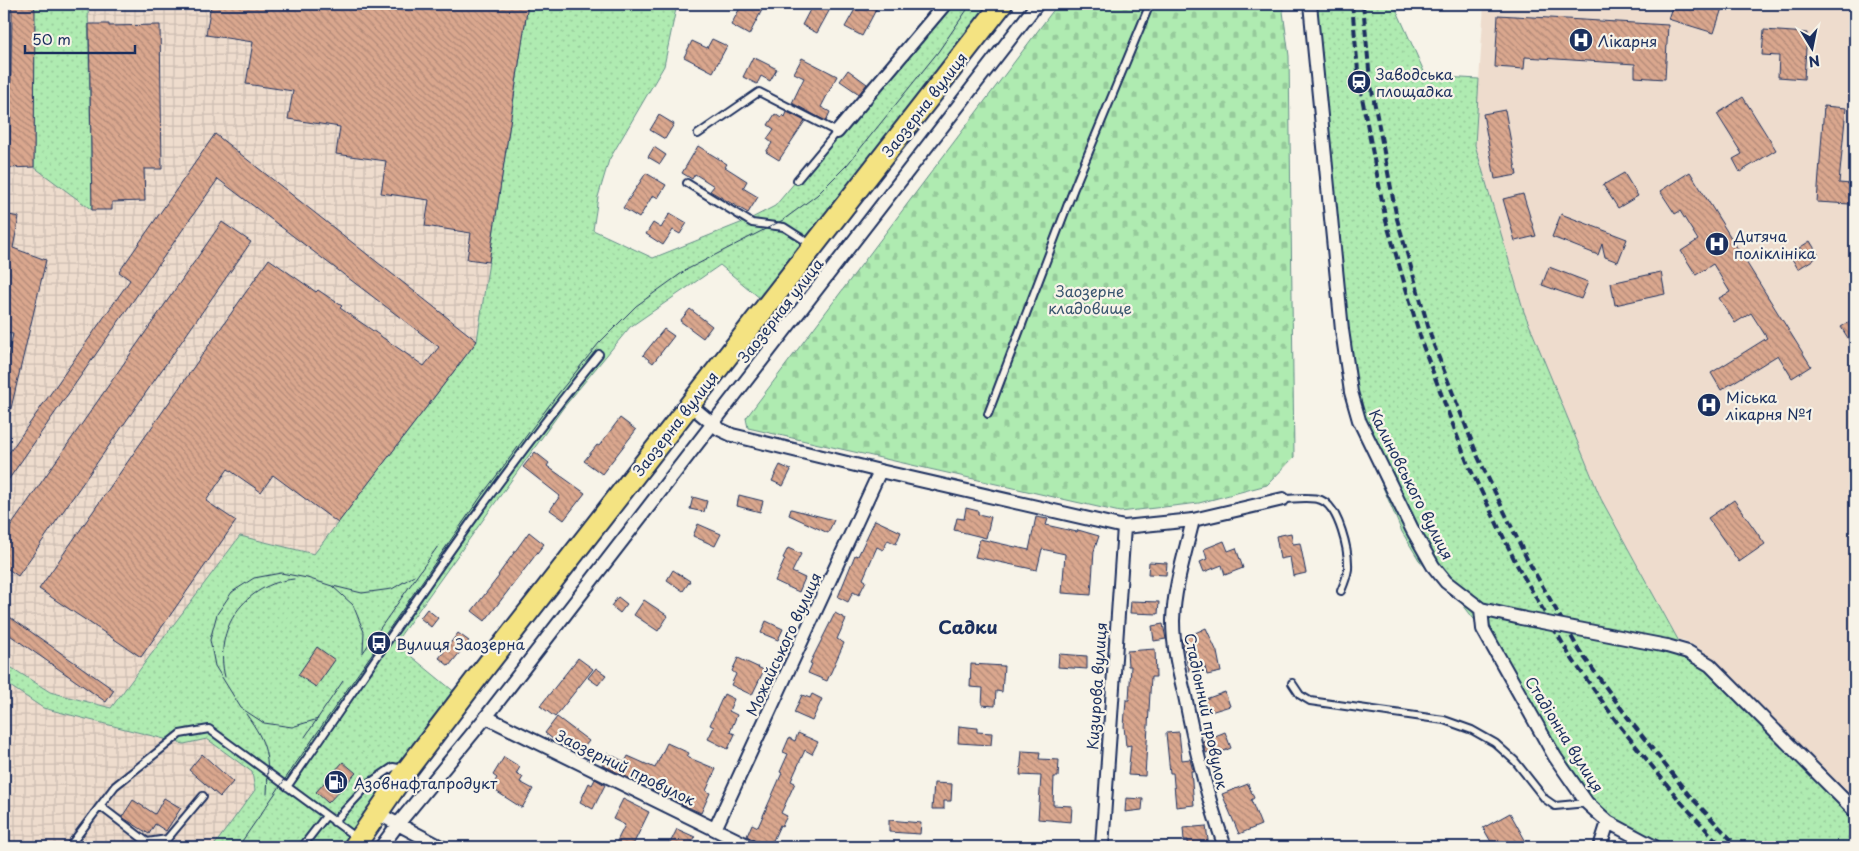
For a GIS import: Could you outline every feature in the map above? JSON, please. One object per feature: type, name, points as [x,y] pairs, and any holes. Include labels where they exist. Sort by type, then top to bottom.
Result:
[{"type":"main road","name":"Заозерна вулиця","points":[[356,844],[407,770],[1002,4]]},
{"type":"street","points":[[837,132],[945,4]]},
{"type":"street","name":"Заозерная улица","points":[[381,847],[486,717],[1036,4]]},
{"type":"street","name":"Калиновського вулиця","points":[[1310,4],[1342,330],[1351,392],[1365,434],[1433,566],[1446,582],[1481,609],[1667,646],[1688,652],[1710,665],[1855,811]]},
{"type":"street","points":[[690,405],[713,424],[732,435],[1124,527],[1193,520],[1283,499]]},
{"type":"street","name":"Можайського вулиця","points":[[715,829],[880,471]]},
{"type":"street","name":"Стадіонний провулок","points":[[1193,520],[1175,593],[1173,622],[1175,651],[1192,732],[1215,818],[1225,847]]},
{"type":"street","name":"Кизирова вулиця","points":[[1102,847],[1124,527]]},
{"type":"street","name":"Стадіонна вулиця","points":[[1481,609],[1483,629],[1555,756],[1587,804],[1608,822],[1655,847]]},
{"type":"street","name":"Заозерний провулок","points":[[486,717],[751,847]]},
{"type":"street","points":[[377,813],[441,847]]},
{"type":"street","points":[[1600,847],[1608,822]]},
{"type":"lane","points":[[988,414],[1074,188],[1150,4]]},
{"type":"lane","points":[[698,134],[758,92],[837,132],[797,180]]},
{"type":"lane","points":[[687,183],[752,223],[784,227],[813,246]]},
{"type":"lane","points":[[287,787],[487,499],[559,403],[600,354]]},
{"type":"lane","points":[[1283,499],[1319,499],[1328,503],[1335,512],[1348,552],[1348,571],[1342,591]]},
{"type":"lane","points":[[1292,683],[1300,695],[1310,701],[1444,720],[1472,730],[1496,743],[1515,761],[1545,799],[1554,806],[1587,804]]},
{"type":"lane","points":[[70,847],[115,786],[180,734],[209,729],[334,822],[356,844]]},
{"type":"lane","points":[[334,822],[371,782],[393,767],[407,770]]},
{"type":"lane","points":[[100,806],[146,842],[167,839],[203,796]]},
{"type":"lane","points":[[302,847],[326,816]]},
{"type":"shaded area","points":[[4,4],[34,4],[91,210],[88,4],[528,4],[477,341],[314,554],[240,536],[111,708],[50,692],[4,663]]},
{"type":"shaded area","name":"Міська лікарня №1","points":[[1484,4],[1855,4],[1855,802],[1714,660],[1695,646],[1678,639],[1601,499],[1524,312],[1475,144]]},
{"type":"shaded area","points":[[4,682],[43,708],[184,744],[207,739],[252,772],[255,790],[213,847],[4,847]]},
{"type":"green space","points":[[34,4],[88,4],[92,210],[34,167]]},
{"type":"green space","points":[[528,4],[677,4],[664,66],[609,160],[598,197],[593,230],[653,258],[748,220],[775,206],[945,4],[1001,4],[767,304],[720,265],[630,327],[563,408],[395,643],[462,698],[347,847],[213,847],[255,790],[252,772],[207,739],[184,744],[43,708],[4,682],[4,663],[50,692],[111,708],[240,536],[314,554],[477,341]]},
{"type":"green space","name":"Заозерне кладовище","points":[[1058,4],[1282,4],[1289,56],[1294,457],[1267,485],[1199,503],[1120,512],[748,428],[746,418]]},
{"type":"green space","points":[[1312,4],[1394,4],[1426,76],[1479,79],[1475,145],[1524,312],[1601,499],[1688,658],[1705,670],[1855,820],[1855,847],[1664,847],[1612,822],[1591,805],[1490,640],[1457,597],[1438,581],[1419,560],[1402,532],[1355,421]]},
{"type":"building","points":[[11,4],[34,4],[35,11],[34,167],[9,168]]},
{"type":"building","points":[[211,4],[528,4],[489,262],[467,259],[471,233],[425,226],[429,200],[381,193],[386,161],[336,154],[340,127],[288,119],[293,91],[246,84],[253,42],[206,35]]},
{"type":"building","points":[[742,4],[756,4],[763,8],[749,35],[731,25]]},
{"type":"building","points":[[813,4],[829,11],[817,33],[802,25]]},
{"type":"building","points":[[858,4],[879,4],[862,36],[845,27]]},
{"type":"building","points":[[1673,4],[1707,4],[1722,8],[1714,33],[1668,19]]},
{"type":"building","points":[[1498,15],[1668,25],[1665,79],[1635,77],[1635,64],[1525,57],[1524,69],[1495,67]]},
{"type":"building","points":[[89,24],[109,24],[109,26],[160,25],[162,169],[144,169],[145,201],[112,202],[112,210],[92,210]]},
{"type":"building","points":[[1764,30],[1807,33],[1804,79],[1778,77],[1779,56],[1762,55]]},
{"type":"building","points":[[712,39],[727,46],[713,72],[684,57],[692,41],[707,48]]},
{"type":"building","points":[[753,57],[777,69],[770,81],[761,76],[757,84],[743,77]]},
{"type":"building","points":[[802,58],[837,76],[821,107],[830,112],[826,121],[792,103],[804,78],[794,73]]},
{"type":"building","points":[[848,70],[867,84],[859,94],[840,81]]},
{"type":"building","points":[[1743,97],[1776,150],[1740,172],[1733,159],[1742,154],[1717,114]]},
{"type":"building","points":[[1824,106],[1846,108],[1839,183],[1851,184],[1850,204],[1817,202]]},
{"type":"building","points":[[1505,110],[1517,175],[1495,179],[1483,114]]},
{"type":"building","points":[[787,112],[805,121],[779,160],[766,152],[772,143],[767,139],[774,129],[768,125],[775,114],[781,118],[783,115],[785,117]]},
{"type":"building","points":[[659,115],[674,124],[665,139],[650,130]]},
{"type":"building","points":[[215,134],[477,341],[338,523],[273,475],[261,492],[228,469],[206,501],[236,521],[141,657],[39,589],[269,259],[316,292],[318,290],[342,306],[340,308],[424,366],[439,347],[218,179],[4,486],[4,460],[130,280],[119,272]]},
{"type":"building","points":[[698,146],[727,164],[725,167],[747,181],[743,188],[758,197],[748,213],[710,191],[714,186],[695,174],[692,179],[682,173]]},
{"type":"building","points":[[654,147],[666,155],[660,164],[648,157]]},
{"type":"building","points":[[1690,172],[1811,366],[1792,378],[1778,355],[1721,390],[1711,373],[1767,338],[1751,313],[1735,323],[1719,298],[1730,292],[1713,264],[1696,275],[1681,251],[1698,240],[1680,211],[1675,214],[1660,191]]},
{"type":"building","points":[[646,173],[666,185],[658,198],[653,195],[639,218],[623,208]]},
{"type":"building","points":[[1624,173],[1638,196],[1618,208],[1603,185]]},
{"type":"building","points":[[1523,194],[1536,236],[1515,241],[1503,199]]},
{"type":"building","points":[[670,213],[687,223],[680,234],[673,230],[663,245],[646,234],[653,223],[661,228]]},
{"type":"building","points":[[4,214],[19,217],[13,248],[46,260],[8,421],[4,421],[4,373],[13,334],[4,333]]},
{"type":"building","points":[[1561,214],[1627,239],[1618,262],[1605,257],[1602,244],[1598,255],[1552,237]]},
{"type":"building","points":[[222,222],[251,242],[18,576],[4,566],[4,536]]},
{"type":"building","points":[[1810,241],[1819,256],[1798,269],[1791,257],[1801,251],[1799,248]]},
{"type":"building","points":[[1549,267],[1588,282],[1581,299],[1542,285]]},
{"type":"building","points":[[1661,272],[1665,294],[1615,305],[1611,283]]},
{"type":"building","points":[[690,309],[712,326],[703,338],[680,321]]},
{"type":"building","points":[[1855,318],[1855,349],[1841,327]]},
{"type":"building","points":[[664,329],[674,336],[653,363],[643,355]]},
{"type":"building","points":[[620,418],[636,430],[602,474],[584,461],[597,445],[599,446]]},
{"type":"building","points":[[535,452],[549,463],[547,466],[585,493],[564,520],[550,510],[560,496],[523,467]]},
{"type":"building","points":[[780,465],[791,470],[783,486],[772,481]]},
{"type":"building","points":[[739,495],[763,501],[760,512],[737,506]]},
{"type":"building","points":[[693,497],[707,501],[704,512],[690,509]]},
{"type":"building","points":[[1734,500],[1765,544],[1739,562],[1708,518]]},
{"type":"building","points":[[966,508],[978,511],[978,514],[991,517],[986,538],[954,530],[957,518],[964,519]]},
{"type":"building","points":[[791,509],[834,520],[828,533],[789,515]]},
{"type":"building","points":[[1036,517],[1048,519],[1046,525],[1077,532],[1078,530],[1099,536],[1094,551],[1091,595],[1062,593],[1065,554],[1042,549],[1037,570],[975,557],[980,539],[1029,550]]},
{"type":"building","points":[[875,520],[901,532],[896,544],[888,540],[883,550],[877,547],[863,579],[866,581],[859,595],[853,592],[848,602],[838,597],[855,555],[858,556]]},
{"type":"building","points":[[698,524],[721,534],[715,546],[693,536]]},
{"type":"building","points":[[529,532],[544,544],[485,621],[472,611]]},
{"type":"building","points":[[1291,533],[1293,544],[1300,543],[1306,573],[1293,576],[1290,557],[1280,559],[1276,536]]},
{"type":"building","points":[[1224,541],[1228,551],[1236,548],[1243,568],[1225,575],[1222,565],[1204,572],[1200,562],[1207,559],[1204,549]]},
{"type":"building","points":[[788,548],[801,554],[792,572],[805,578],[799,592],[775,581]]},
{"type":"building","points":[[1149,562],[1167,563],[1166,575],[1148,574]]},
{"type":"building","points":[[673,570],[690,581],[683,591],[667,580]]},
{"type":"building","points":[[618,597],[627,604],[620,613],[611,606]]},
{"type":"building","points":[[644,600],[668,616],[658,631],[634,615]]},
{"type":"building","points":[[1131,601],[1159,602],[1158,614],[1130,613]]},
{"type":"building","points":[[427,609],[438,618],[431,627],[420,618]]},
{"type":"building","points":[[4,613],[114,690],[106,702],[4,631]]},
{"type":"building","points":[[835,613],[846,619],[837,639],[844,643],[827,681],[808,673],[812,664],[810,663]]},
{"type":"building","points":[[766,621],[783,629],[778,640],[761,633]]},
{"type":"building","points":[[1163,624],[1166,639],[1154,641],[1152,626]]},
{"type":"building","points":[[1206,628],[1217,652],[1221,672],[1207,675],[1205,667],[1189,671],[1182,639]]},
{"type":"building","points":[[458,633],[469,641],[449,666],[439,658]]},
{"type":"building","points":[[317,647],[335,660],[316,687],[298,675]]},
{"type":"building","points":[[1155,649],[1156,677],[1151,677],[1145,776],[1128,775],[1131,745],[1126,746],[1124,726],[1126,700],[1129,700],[1131,666],[1128,666],[1127,651]]},
{"type":"building","points":[[1059,654],[1087,656],[1087,669],[1058,667]]},
{"type":"building","points":[[578,658],[593,669],[555,717],[540,706]]},
{"type":"building","points":[[738,658],[764,670],[752,695],[731,685],[736,674],[732,671]]},
{"type":"building","points":[[971,664],[1004,666],[1002,692],[996,691],[995,706],[982,705],[983,688],[970,687]]},
{"type":"building","points":[[596,668],[606,675],[598,685],[588,678]]},
{"type":"building","points":[[1225,692],[1230,706],[1204,714],[1200,701]]},
{"type":"building","points":[[724,694],[734,699],[729,711],[737,715],[730,732],[735,734],[728,749],[708,739],[714,727],[710,725]]},
{"type":"building","points":[[812,694],[822,699],[812,721],[794,713],[802,695],[810,698]]},
{"type":"building","points":[[557,717],[589,741],[581,751],[569,742],[566,747],[558,743],[545,733]]},
{"type":"building","points":[[959,726],[977,728],[977,732],[992,733],[991,745],[958,743]]},
{"type":"building","points":[[1179,732],[1182,760],[1190,759],[1193,771],[1191,771],[1194,805],[1176,807],[1173,773],[1170,773],[1166,733]]},
{"type":"building","points":[[1225,732],[1231,748],[1219,753],[1217,749],[1206,753],[1203,741]]},
{"type":"building","points":[[798,733],[818,742],[812,754],[805,750],[791,781],[795,783],[781,813],[787,816],[782,826],[780,825],[770,847],[759,847],[757,842],[747,836],[752,824],[758,827],[782,773],[780,772],[788,754],[783,752],[789,738],[795,741]]},
{"type":"building","points":[[667,743],[689,753],[687,757],[716,769],[706,791],[710,793],[701,813],[681,804],[683,799],[634,777],[633,780],[602,765],[607,753],[625,762],[628,756],[655,768]]},
{"type":"building","points":[[1022,751],[1040,752],[1039,759],[1059,760],[1058,777],[1054,777],[1053,805],[1072,806],[1071,822],[1038,819],[1041,776],[1020,775]]},
{"type":"building","points":[[202,754],[233,782],[220,797],[189,770]]},
{"type":"building","points":[[504,757],[520,767],[516,774],[523,777],[520,782],[533,789],[522,808],[491,788],[497,778],[493,775]]},
{"type":"building","points":[[343,762],[356,773],[328,803],[316,792]]},
{"type":"building","points":[[595,779],[605,785],[593,809],[580,802],[589,783],[592,785]]},
{"type":"building","points":[[934,783],[952,784],[951,801],[944,801],[944,809],[932,809]]},
{"type":"building","points":[[1248,784],[1254,798],[1251,800],[1261,825],[1239,834],[1222,794]]},
{"type":"building","points":[[164,798],[181,808],[166,831],[155,824],[149,834],[122,817],[133,800],[155,814]]},
{"type":"building","points":[[1126,798],[1143,799],[1142,810],[1125,812]]},
{"type":"building","points":[[623,799],[649,812],[632,847],[614,847],[625,825],[613,819]]},
{"type":"building","points":[[1510,813],[1529,847],[1494,847],[1483,828]]},
{"type":"building","points":[[889,820],[921,823],[920,834],[889,832]]},
{"type":"building","points":[[1206,826],[1209,847],[1188,847],[1188,840],[1184,840],[1183,828]]},
{"type":"building","points":[[677,829],[695,837],[690,847],[668,847]]},
{"type":"tram line","points":[[238,847],[482,495],[554,399],[599,343],[636,306],[686,270],[783,220],[817,195],[847,165],[938,52],[971,4]]},
{"type":"tram line","points":[[362,654],[438,546]]},
{"type":"tram line","points":[[318,719],[292,727],[264,723],[241,708],[215,666],[210,640],[217,614],[232,592],[254,578],[281,573],[307,578],[332,586],[353,605],[364,632],[363,651]]},
{"type":"tram line","points":[[333,586],[362,593],[392,589],[414,576]]},
{"type":"tram line","points":[[225,677],[224,642],[229,626],[237,611],[247,599],[261,590],[276,583],[294,579]]},
{"type":"tram line","points":[[305,737],[343,681]]},
{"type":"tram line","points":[[246,714],[259,734],[266,751],[268,770],[267,794]]},
{"type":"railway","points":[[1352,4],[1359,82],[1386,221],[1423,346],[1467,462],[1517,565],[1570,656],[1619,725],[1680,801],[1722,847]]},
{"type":"railway","points":[[1363,4],[1370,80],[1397,219],[1433,343],[1478,457],[1527,559],[1579,650],[1628,718],[1688,794],[1738,847]]},
{"type":"place","name":"Лікарня","points":[[1581,40]]},
{"type":"place","name":"Заводська площадка","points":[[1359,82]]},
{"type":"place","name":"Дитяча поліклініка","points":[[1717,244]]},
{"type":"place","name":"Міська лікарня №1","points":[[1709,405]]},
{"type":"place","name":"Вулиця Заозерна","points":[[379,643]]},
{"type":"place","name":"Азовнафтапродукт","points":[[336,782]]},
{"type":"district","name":"Садки","points":[[968,626]]}]
